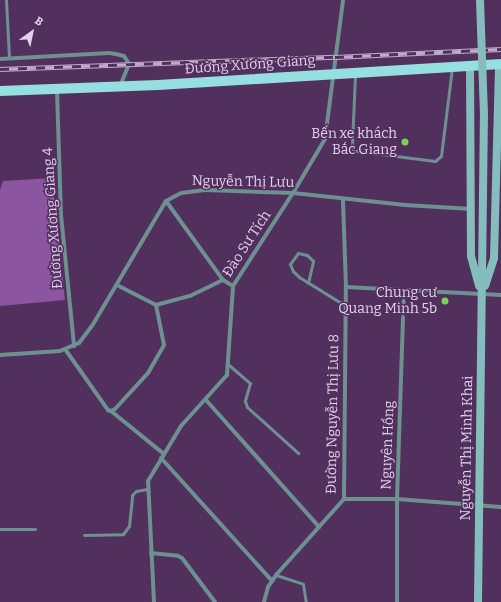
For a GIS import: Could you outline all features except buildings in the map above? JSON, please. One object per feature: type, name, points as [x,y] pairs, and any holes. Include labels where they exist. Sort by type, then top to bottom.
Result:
[{"type":"main road","name":"Nguyễn Thị Minh Khai","points":[[478,602],[484,114],[480,0]]},
{"type":"main road","name":"Đường Xương Giang","points":[[0,91],[119,87],[500,64]]},
{"type":"main road","points":[[482,295],[494,258],[498,229],[500,64]]},
{"type":"main road","points":[[470,65],[472,209],[471,256],[482,295]]},
{"type":"street","name":"Đào Sư Tích","points":[[154,602],[147,489],[148,482],[181,426],[227,375],[229,365],[233,286],[293,193],[325,139],[343,0]]},
{"type":"street","points":[[0,59],[109,53],[124,56],[129,64],[119,87]]},
{"type":"street","name":"Đường Xương Giang 4","points":[[58,89],[61,215],[74,346]]},
{"type":"street","name":"Nguyễn Thị Lưu","points":[[166,201],[181,193],[204,190],[293,193],[343,199],[472,209]]},
{"type":"street","name":"Đường Nguyễn Thị Lưu 8","points":[[264,602],[268,587],[276,575],[344,499],[346,287],[343,199]]},
{"type":"street","points":[[0,355],[60,351],[79,344],[92,326],[166,201],[223,280],[233,286]]},
{"type":"street","points":[[116,285],[156,305],[194,295],[223,280]]},
{"type":"street","points":[[346,287],[501,295]]},
{"type":"street","name":"Nguyên Hồng","points":[[397,602],[398,499],[404,290]]},
{"type":"street","points":[[111,411],[115,409],[148,373],[162,351],[164,340],[156,305]]},
{"type":"street","points":[[65,349],[108,410],[164,454]]},
{"type":"street","points":[[206,400],[319,527]]},
{"type":"street","points":[[161,458],[272,581]]},
{"type":"street","points":[[344,499],[398,499],[501,508]]},
{"type":"street","points":[[151,553],[178,556],[182,558],[215,602]]},
{"type":"lane","points":[[6,0],[9,58]]},
{"type":"lane","points":[[355,73],[353,149],[356,151],[435,161],[441,156],[452,66]]},
{"type":"lane","points":[[308,282],[313,261],[307,255],[298,253],[292,260],[290,266],[299,277],[346,306]]},
{"type":"lane","points":[[229,365],[250,382],[245,400],[247,407],[298,453]]},
{"type":"lane","points":[[84,535],[123,534],[129,526],[132,495],[136,491],[147,489]]},
{"type":"lane","points":[[0,529],[36,529]]},
{"type":"lane","points":[[276,575],[303,584],[306,602]]},
{"type":"shaded area","points":[[52,178],[65,300],[0,306],[0,190],[3,181]]},
{"type":"railway","points":[[0,69],[335,57],[501,49]]},
{"type":"place","name":"Bến xe khách Bắc Giang","points":[[405,142]]},
{"type":"place","name":"Chung cư Quang Minh 5b","points":[[445,301]]}]
